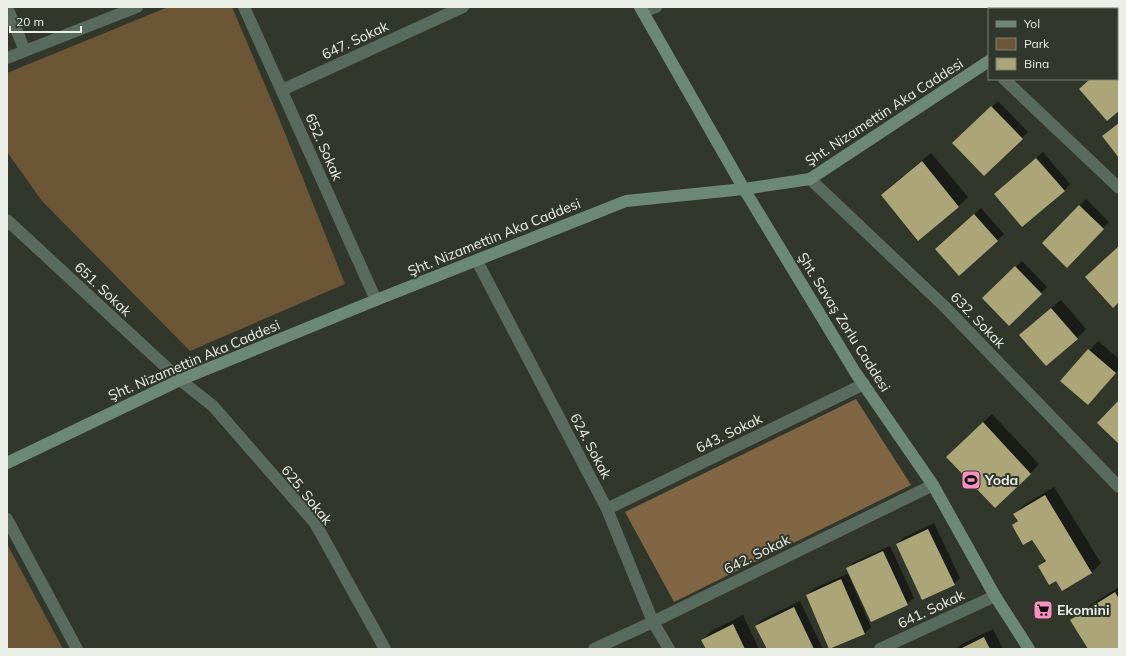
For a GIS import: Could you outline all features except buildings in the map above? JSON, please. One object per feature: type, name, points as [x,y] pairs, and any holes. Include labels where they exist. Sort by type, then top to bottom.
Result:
[{"type":"street","points":[[7,7],[25,51]]},
{"type":"street","points":[[7,58],[137,7]]},
{"type":"street","name":"652. Sokak","points":[[244,7],[376,300]]},
{"type":"street","name":"647. Sokak","points":[[282,90],[463,7]]},
{"type":"street","points":[[642,10],[656,7]]},
{"type":"street","name":"Şht. Savaş Zorlu Caddesi","points":[[642,10],[744,189],[864,384],[933,485],[995,596],[1029,649]]},
{"type":"street","name":"Şht. Nizamettin Aka Caddesi","points":[[7,463],[180,380],[376,300],[626,201],[744,189],[810,179],[988,63]]},
{"type":"street","points":[[1005,80],[1119,188]]},
{"type":"street","name":"632. Sokak","points":[[810,179],[944,306],[1119,487]]},
{"type":"street","name":"651. Sokak","points":[[7,220],[180,380]]},
{"type":"street","name":"624. Sokak","points":[[477,260],[607,509],[653,622],[669,649]]},
{"type":"street","name":"625. Sokak","points":[[180,380],[213,406],[315,523],[385,649]]},
{"type":"street","name":"643. Sokak","points":[[607,509],[864,384]]},
{"type":"street","name":"642. Sokak","points":[[594,649],[653,622],[933,485]]},
{"type":"street","points":[[7,520],[77,649]]},
{"type":"street","name":"641. Sokak","points":[[880,649],[995,596]]},
{"type":"green space","points":[[168,7],[232,7],[276,111],[345,284],[190,351],[42,201],[7,152],[7,73]]},
{"type":"green space","points":[[7,544],[63,649],[7,649]]},
{"type":"shaded area","points":[[856,399],[911,485],[674,602],[625,512]]},
{"type":"place","name":"Yoda","points":[[971,480]]},
{"type":"place","name":"Ekomini","points":[[1043,610]]}]
